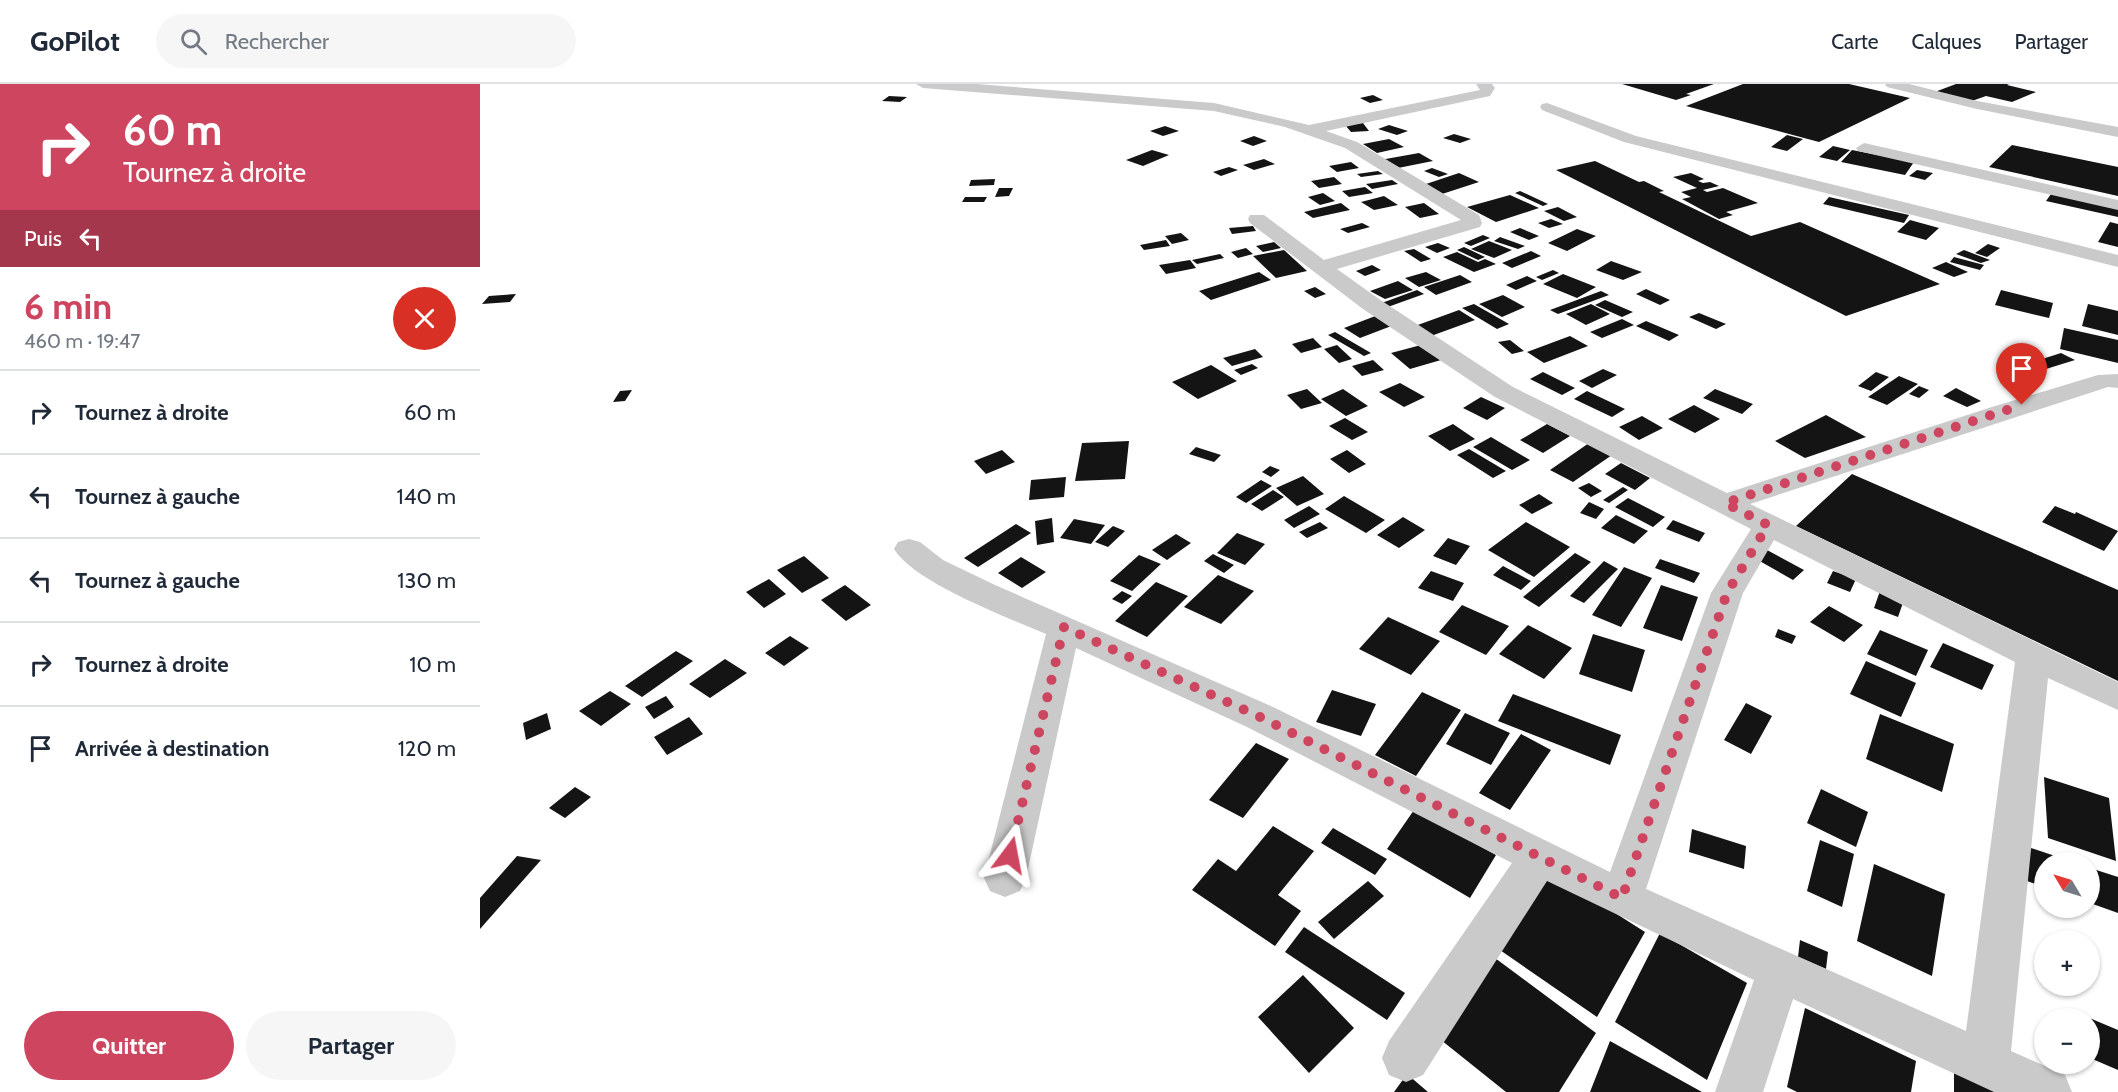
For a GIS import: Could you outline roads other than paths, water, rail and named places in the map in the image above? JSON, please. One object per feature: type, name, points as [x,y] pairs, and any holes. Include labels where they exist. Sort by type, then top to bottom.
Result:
[{"type":"street","points":[[923,84],[1214,107],[1311,129],[1351,145],[1472,219],[1473,223],[1321,267]]},
{"type":"street","points":[[1311,129],[1485,93],[1488,88],[1483,84]]},
{"type":"street","points":[[1892,84],[1977,105],[2118,132]]},
{"type":"street","points":[[1547,107],[1630,139],[1878,203],[2118,261]]},
{"type":"street","points":[[1864,148],[2118,205]]},
{"type":"street","points":[[1257,219],[1371,304],[1504,392],[2118,697]]},
{"type":"street","points":[[1725,503],[2001,412],[2107,380],[2118,381]]},
{"type":"street","points":[[1622,898],[1727,593],[1768,525]]},
{"type":"street","points":[[909,549],[932,567],[1260,717],[1622,898],[2048,1092]]},
{"type":"street","points":[[1005,878],[1064,627]]},
{"type":"street","points":[[1986,1064],[2033,656]]},
{"type":"street","points":[[1407,1058],[1539,857]]},
{"type":"street","points":[[1739,1092],[1780,971]]}]
